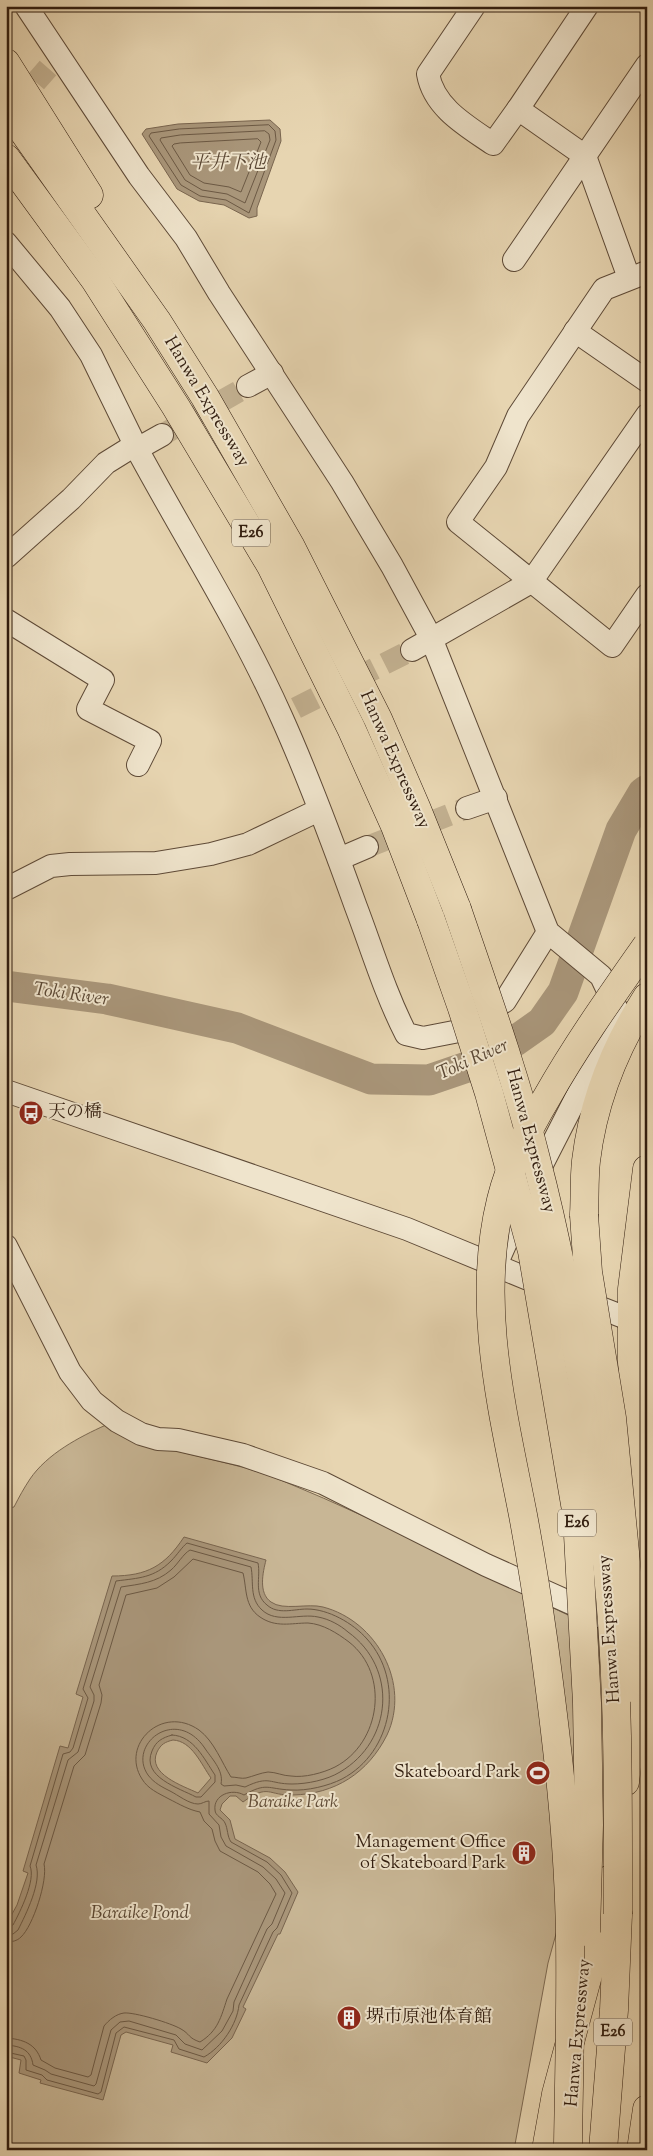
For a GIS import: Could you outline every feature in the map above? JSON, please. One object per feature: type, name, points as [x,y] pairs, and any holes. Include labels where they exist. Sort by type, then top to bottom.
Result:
[{"type":"main road","points":[[6,63],[134,269],[157,321]]},
{"type":"main road","name":"Hanwa Expressway","points":[[6,107],[157,321],[205,397],[292,547],[378,719],[457,909],[487,995],[536,1156],[557,1243],[579,1367],[599,1494],[609,1586],[618,1778],[618,1914],[614,2010],[603,2150]]},
{"type":"main road","name":"Hanwa Expressway","points":[[10,164],[95,280],[176,408],[271,566],[351,728],[395,826],[431,920],[486,1084],[532,1251],[576,1516],[587,1703],[589,1825],[586,1940],[580,2044],[561,2148]]},
{"type":"main road","points":[[561,2148],[570,1936],[565,1846],[544,1642],[524,1518],[506,1434],[496,1375],[491,1280],[494,1235],[502,1197],[517,1155],[536,1115],[591,1025],[647,945]]},
{"type":"main road","points":[[618,1914],[632,1772],[633,1690],[630,1614],[612,1418],[588,1272],[585,1206],[586,1161],[596,1109],[613,1058],[647,997]]},
{"type":"main road","points":[[561,2148],[556,2094],[606,1912],[634,1728],[643,1637],[637,1568],[639,1323],[632,1289],[647,1169]]},
{"type":"main road","points":[[641,2150],[647,2109]]},
{"type":"street","points":[[26,6],[54,62],[186,238],[219,293],[347,490],[392,566],[431,638],[548,932],[601,976],[620,1014],[531,1186],[496,1266]]},
{"type":"street","points":[[474,6],[428,74],[430,87],[454,117],[493,144],[587,6]]},
{"type":"street","points":[[514,260],[647,65]]},
{"type":"street","points":[[518,109],[585,156],[638,275],[604,289],[518,416],[496,466],[458,522],[612,646],[647,596]]},
{"type":"street","points":[[6,243],[60,308],[92,356],[136,447],[175,520],[289,712],[319,810],[339,859],[394,1010],[406,1034],[422,1038],[458,1031],[505,1001],[548,932]]},
{"type":"street","points":[[575,331],[647,380]]},
{"type":"street","points":[[248,386],[272,372]]},
{"type":"street","points":[[412,650],[531,582],[647,415]]},
{"type":"street","points":[[6,557],[71,500],[106,463],[162,435]]},
{"type":"street","points":[[6,620],[103,680],[88,709],[150,741],[138,765]]},
{"type":"street","points":[[467,808],[496,798]]},
{"type":"street","points":[[6,889],[51,866],[156,863],[211,854],[248,844],[319,810]]},
{"type":"street","points":[[339,859],[367,848]]},
{"type":"street","points":[[6,1090],[407,1229],[639,1323]]},
{"type":"street","points":[[6,1246],[70,1372],[92,1401],[117,1420],[141,1434],[158,1439],[178,1440],[243,1455],[323,1483],[486,1565],[643,1637]]},
{"type":"green space","name":"Baraike Park","points":[[106,1425],[181,1452],[271,1476],[363,1516],[598,1629],[600,1658],[575,1865],[548,1963],[514,2150],[6,2150],[6,1509],[14,1507],[30,1479],[54,1454]]},
{"type":"water","name":"平井下池","points":[[270,120],[280,129],[281,141],[257,208],[257,216],[249,218],[224,205],[199,201],[177,189],[142,134],[146,129],[178,124]]},
{"type":"water","name":"Baraike Pond","points":[[184,1537],[266,1560],[262,1582],[264,1593],[271,1602],[282,1606],[323,1607],[342,1614],[359,1626],[373,1640],[384,1657],[392,1676],[395,1695],[393,1715],[387,1735],[370,1760],[349,1779],[336,1786],[308,1794],[258,1793],[243,1802],[236,1796],[230,1796],[222,1804],[220,1810],[230,1820],[235,1839],[270,1858],[285,1872],[298,1892],[280,1934],[278,1934],[243,2007],[246,2009],[232,2038],[207,2063],[171,2052],[173,2045],[126,2032],[121,2035],[103,2100],[40,2083],[41,2080],[19,2073],[21,2060],[6,2056],[6,1925],[17,1905],[28,1873],[23,1871],[60,1746],[68,1748],[83,1697],[76,1694],[112,1576],[135,1574],[154,1567],[177,1547]],"holes":[[[173,1740],[180,1741],[191,1749],[211,1778],[198,1793],[168,1778],[157,1767],[155,1760],[160,1747]]]},
{"type":"waterway","name":"Toki River","points":[[6,986],[107,999],[237,1028],[371,1079],[429,1080],[470,1066],[515,1041],[542,1022],[563,992],[621,830],[643,793],[647,790]]},
{"type":"tunnel","points":[[14,107],[48,68]]},
{"type":"tunnel","points":[[162,435],[248,386]]},
{"type":"tunnel","points":[[296,708],[412,650]]},
{"type":"tunnel","points":[[367,847],[467,808]]},
{"type":"place","name":"天の橋","points":[[31,1113]]},
{"type":"place","name":"Skateboard Park","points":[[538,1773]]},
{"type":"place","name":"Management Office of Skateboard Park","points":[[524,1853]]},
{"type":"place","name":"堺市原池体育館","points":[[349,2018]]}]
